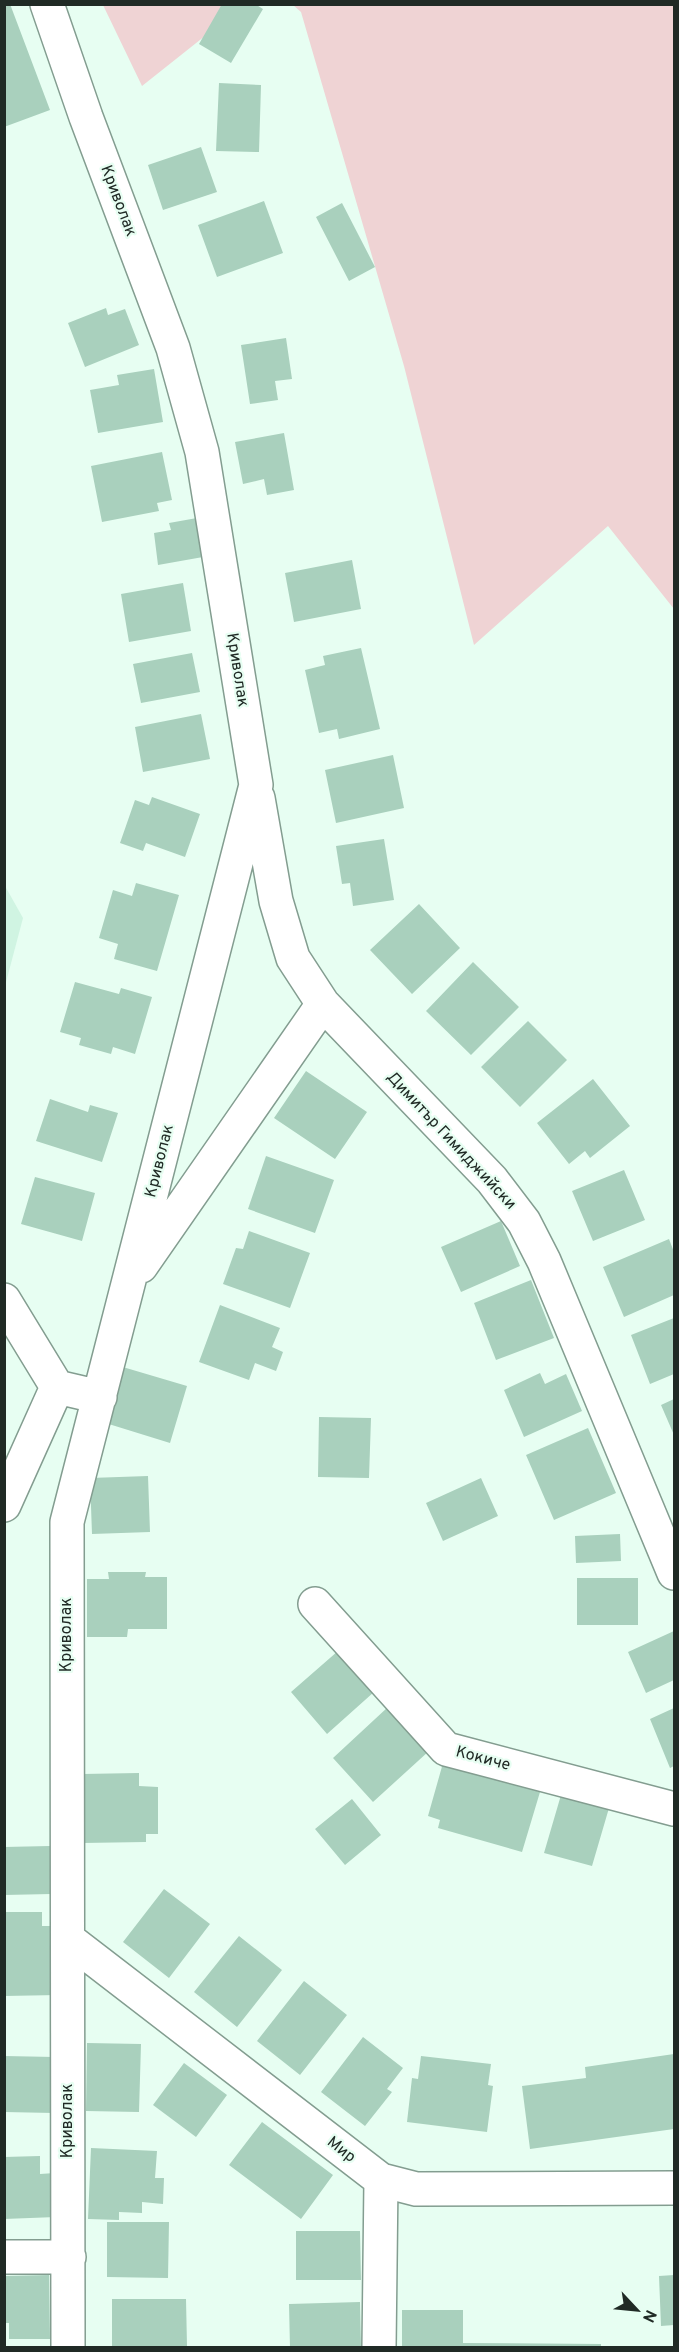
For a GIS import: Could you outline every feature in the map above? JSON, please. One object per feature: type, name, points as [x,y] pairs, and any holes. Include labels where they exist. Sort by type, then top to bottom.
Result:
[{"type":"street","name":"Криволак","points":[[47,4],[86,117],[173,348],[202,452],[256,785],[67,1522],[68,2348]]},
{"type":"street","name":"Димитър Гимиджийски","points":[[256,785],[279,913],[293,958],[323,1004],[492,1180],[524,1221],[544,1261],[675,1573]]},
{"type":"street","points":[[129,1283],[323,1004]]},
{"type":"street","points":[[4,1300],[57,1387],[100,1397]]},
{"type":"street","points":[[4,1506],[57,1387]]},
{"type":"street","name":"Кокиче","points":[[315,1604],[446,1749],[675,1809]]},
{"type":"street","name":"Мир","points":[[68,1940],[381,2180],[416,2189],[675,2188]]},
{"type":"street","points":[[379,2348],[381,2180]]},
{"type":"street","points":[[4,2256],[69,2257]]},
{"type":"shaded area","points":[[103,5],[244,5],[142,86]]},
{"type":"shaded area","points":[[293,5],[674,5],[674,609],[608,526],[474,645],[404,366],[301,12]]},
{"type":"shaded area","points":[[5,886],[23,918],[5,986]]},
{"type":"building","points":[[4,4],[10,4],[50,110],[4,127]]},
{"type":"building","points":[[222,4],[255,4],[263,9],[231,63],[199,44]]},
{"type":"building","points":[[219,83],[261,85],[259,152],[216,151]]},
{"type":"building","points":[[201,147],[217,192],[163,210],[148,165]]},
{"type":"building","points":[[264,201],[283,253],[217,277],[198,225]]},
{"type":"building","points":[[342,203],[375,267],[349,281],[316,217]]},
{"type":"building","points":[[106,308],[108,315],[125,309],[139,345],[85,367],[68,323]]},
{"type":"building","points":[[286,338],[292,379],[275,381],[278,400],[250,404],[241,345]]},
{"type":"building","points":[[154,369],[163,422],[98,433],[90,390],[119,385],[117,375]]},
{"type":"building","points":[[284,433],[294,490],[267,495],[264,479],[243,484],[235,442]]},
{"type":"building","points":[[162,452],[172,500],[157,503],[159,511],[102,522],[91,466]]},
{"type":"building","points":[[197,518],[203,557],[158,565],[154,533],[171,530],[169,523]]},
{"type":"building","points":[[352,560],[361,609],[294,622],[285,573]]},
{"type":"building","points":[[183,583],[191,631],[129,642],[121,594]]},
{"type":"building","points":[[361,648],[380,729],[339,739],[337,729],[319,733],[305,670],[325,665],[323,656]]},
{"type":"building","points":[[192,653],[200,692],[141,703],[133,664]]},
{"type":"building","points":[[201,714],[210,759],[143,772],[135,727]]},
{"type":"building","points":[[393,755],[404,808],[336,823],[325,770]]},
{"type":"building","points":[[152,797],[200,814],[185,857],[146,843],[143,851],[120,843],[135,800],[149,805]]},
{"type":"building","points":[[384,839],[394,900],[353,906],[350,883],[342,884],[336,846]]},
{"type":"building","points":[[136,883],[179,895],[157,971],[114,959],[118,944],[99,938],[113,890],[132,896]]},
{"type":"building","points":[[419,904],[460,948],[412,994],[370,950]]},
{"type":"building","points":[[473,962],[519,1007],[471,1055],[426,1011]]},
{"type":"building","points":[[75,982],[119,994],[121,988],[152,997],[135,1054],[113,1047],[111,1054],[79,1045],[81,1038],[60,1032]]},
{"type":"building","points":[[528,1021],[567,1060],[520,1107],[481,1067]]},
{"type":"building","points":[[306,1071],[367,1112],[335,1159],[274,1118]]},
{"type":"building","points":[[593,1079],[630,1126],[590,1158],[585,1151],[569,1164],[537,1123]]},
{"type":"building","points":[[50,1099],[88,1112],[90,1105],[118,1113],[102,1162],[36,1141]]},
{"type":"building","points":[[266,1156],[334,1180],[315,1233],[248,1209]]},
{"type":"building","points":[[624,1170],[645,1220],[593,1241],[572,1191]]},
{"type":"building","points":[[35,1177],[95,1193],[82,1241],[21,1224]]},
{"type":"building","points":[[501,1221],[520,1266],[461,1292],[441,1247]]},
{"type":"building","points":[[249,1231],[310,1253],[290,1308],[223,1284],[236,1248],[243,1249]]},
{"type":"building","points":[[669,1239],[674,1252],[674,1295],[624,1317],[603,1267]]},
{"type":"building","points":[[531,1280],[554,1338],[496,1360],[474,1303]]},
{"type":"building","points":[[220,1305],[280,1328],[272,1347],[283,1352],[276,1371],[255,1363],[249,1380],[199,1362]]},
{"type":"building","points":[[674,1318],[674,1374],[650,1384],[631,1335]]},
{"type":"building","points":[[116,1365],[187,1386],[170,1443],[99,1421]]},
{"type":"building","points":[[540,1373],[545,1384],[566,1374],[582,1411],[524,1437],[504,1390]]},
{"type":"building","points":[[674,1399],[674,1435],[661,1405]]},
{"type":"building","points":[[319,1417],[371,1418],[369,1478],[318,1477]]},
{"type":"building","points":[[588,1428],[616,1493],[554,1520],[526,1455]]},
{"type":"building","points":[[148,1476],[150,1532],[92,1534],[90,1478]]},
{"type":"building","points":[[481,1478],[498,1516],[443,1541],[426,1503]]},
{"type":"building","points":[[620,1534],[621,1561],[576,1563],[575,1536]]},
{"type":"building","points":[[108,1572],[146,1572],[145,1577],[167,1577],[167,1629],[128,1629],[127,1637],[87,1637],[87,1579],[109,1579]]},
{"type":"building","points":[[577,1578],[638,1578],[638,1625],[577,1625]]},
{"type":"building","points":[[674,1631],[674,1680],[646,1693],[628,1652]]},
{"type":"building","points":[[338,1651],[374,1692],[327,1734],[291,1692]]},
{"type":"building","points":[[388,1707],[429,1751],[373,1802],[333,1758]]},
{"type":"building","points":[[674,1708],[674,1766],[670,1768],[650,1719]]},
{"type":"building","points":[[443,1763],[540,1792],[522,1852],[438,1828],[440,1820],[428,1816]]},
{"type":"building","points":[[139,1773],[139,1786],[158,1787],[158,1834],[146,1834],[146,1842],[82,1843],[82,1774]]},
{"type":"building","points":[[561,1795],[609,1808],[592,1866],[544,1853]]},
{"type":"building","points":[[352,1799],[381,1835],[345,1865],[315,1829]]},
{"type":"building","points":[[50,1846],[51,1894],[4,1895],[4,1847]]},
{"type":"building","points":[[164,1889],[210,1924],[169,1978],[123,1942]]},
{"type":"building","points":[[4,1912],[42,1912],[42,1926],[57,1926],[58,1995],[4,1996]]},
{"type":"building","points":[[239,1936],[282,1970],[237,2027],[194,1992]]},
{"type":"building","points":[[304,1981],[347,2015],[300,2075],[257,2041]]},
{"type":"building","points":[[363,2037],[403,2068],[387,2089],[392,2092],[365,2126],[321,2092]]},
{"type":"building","points":[[87,2043],[141,2044],[139,2112],[86,2111]]},
{"type":"building","points":[[674,2054],[674,2129],[530,2149],[522,2086],[586,2078],[585,2067]]},
{"type":"building","points":[[4,2056],[55,2057],[54,2113],[4,2112]]},
{"type":"building","points":[[421,2056],[491,2064],[488,2085],[493,2086],[487,2132],[407,2122],[412,2078],[418,2079]]},
{"type":"building","points":[[184,2063],[227,2095],[196,2137],[153,2105]]},
{"type":"building","points":[[262,2122],[333,2175],[301,2219],[229,2165]]},
{"type":"building","points":[[91,2148],[157,2151],[155,2178],[164,2178],[163,2204],[142,2202],[142,2213],[119,2212],[119,2220],[88,2219]]},
{"type":"building","points":[[40,2156],[40,2174],[55,2173],[56,2217],[4,2219],[4,2157]]},
{"type":"building","points":[[107,2222],[169,2222],[168,2278],[107,2277]]},
{"type":"building","points":[[296,2231],[360,2231],[361,2280],[296,2280]]},
{"type":"building","points":[[49,2275],[50,2339],[9,2339],[9,2323],[4,2323],[4,2276]]},
{"type":"building","points":[[674,2275],[674,2325],[661,2326],[659,2276]]},
{"type":"building","points":[[112,2299],[186,2299],[187,2346],[112,2347]]},
{"type":"building","points":[[360,2302],[361,2348],[290,2348],[289,2304]]},
{"type":"building","points":[[402,2310],[463,2310],[463,2343],[601,2344],[601,2348],[402,2348]]}]
